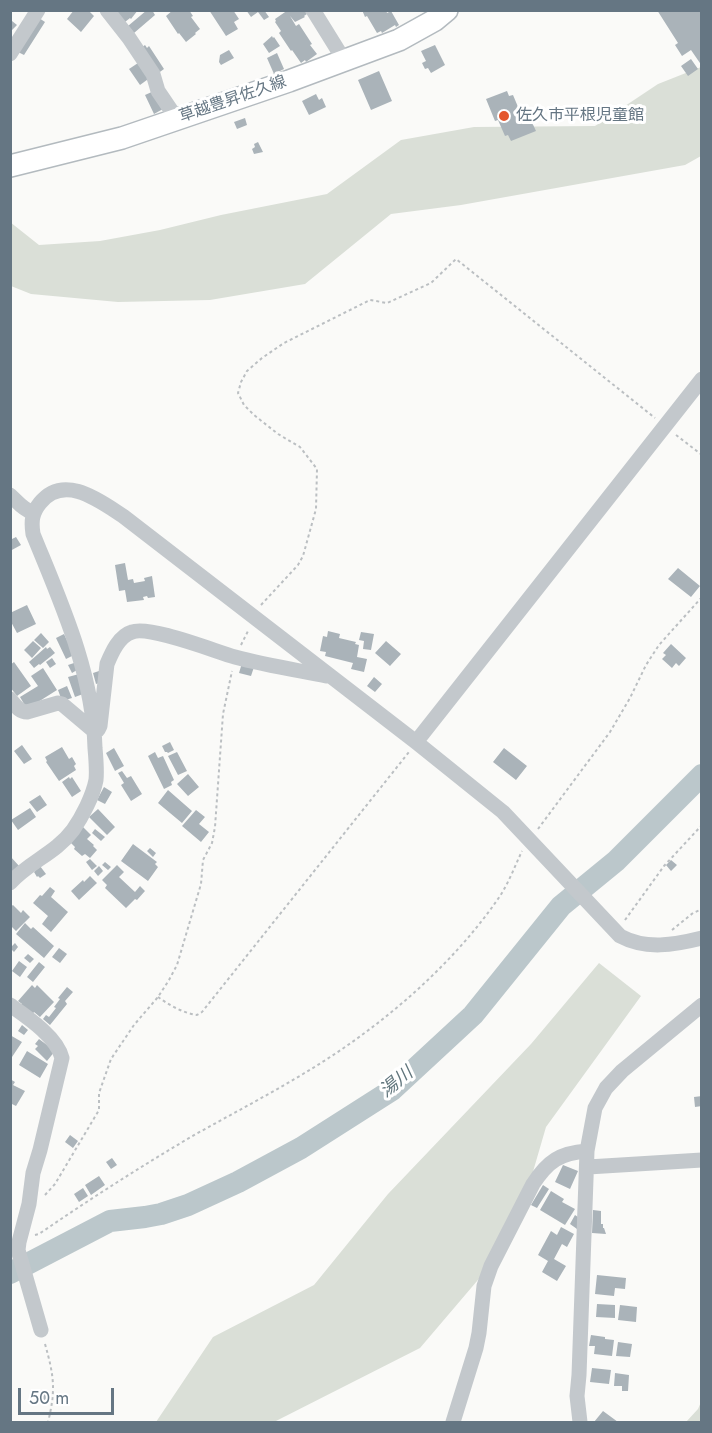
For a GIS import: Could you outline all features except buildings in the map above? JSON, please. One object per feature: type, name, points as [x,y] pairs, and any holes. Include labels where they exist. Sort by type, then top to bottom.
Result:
[{"type":"main road","name":"草越豊昇佐久線","points":[[10,166],[122,138],[344,60],[413,33],[447,10]]},
{"type":"street","points":[[10,54],[38,10]]},
{"type":"street","points":[[107,10],[153,74],[158,91],[177,119]]},
{"type":"street","points":[[313,10],[344,60]]},
{"type":"street","points":[[416,742],[702,380]]},
{"type":"street","points":[[10,883],[27,867],[60,846],[84,812],[95,781],[91,700],[83,664],[60,599],[33,534],[33,513],[41,502],[48,495],[67,490],[87,494],[123,516],[503,812],[620,936],[628,941],[643,944],[666,945],[702,938]]},
{"type":"street","points":[[10,495],[25,510],[33,513]]},
{"type":"street","points":[[94,730],[98,730],[100,726],[107,664],[115,647],[129,633],[135,631],[150,631],[235,657],[332,677]]},
{"type":"street","points":[[10,699],[22,712],[62,704],[94,730]]},
{"type":"street","points":[[10,1005],[46,1034],[61,1052],[62,1058],[33,1173],[19,1242],[41,1330]]},
{"type":"street","points":[[580,1422],[577,1396],[587,1159],[595,1108],[606,1088],[622,1071],[702,1005]]},
{"type":"street","points":[[453,1422],[476,1348],[484,1286],[491,1266],[541,1171],[555,1159],[573,1152],[587,1159],[702,1160]]},
{"type":"path","points":[[26,1214],[55,1184],[99,1110],[99,1093],[111,1059],[134,1025],[170,980],[177,965],[201,884],[203,860],[212,843],[223,714],[235,657],[263,602],[298,565],[303,556],[316,509],[316,469],[300,447],[278,434],[254,415],[244,405],[238,393],[247,371],[284,343],[370,300],[387,303],[431,283],[456,258],[702,455]]},
{"type":"path","points":[[19,1242],[28,1236],[39,1234],[182,1142],[304,1073],[384,1017],[436,973],[472,933],[501,894],[522,851],[532,843],[548,814],[610,732],[659,645],[702,597]]},
{"type":"path","points":[[158,997],[190,1014],[197,1015],[202,1012],[416,742]]},
{"type":"path","points":[[615,931],[664,866],[702,825]]},
{"type":"path","points":[[666,945],[669,932],[693,913],[702,909]]},
{"type":"path","points":[[41,1330],[54,1379],[53,1401],[48,1422]]},
{"type":"shaded area","points":[[701,67],[701,156],[685,165],[461,205],[391,214],[305,284],[210,300],[118,302],[31,294],[11,286],[10,222],[39,245],[100,241],[327,194],[401,140],[474,127],[595,126],[658,84]]},
{"type":"shaded area","points":[[599,963],[641,996],[546,1127],[523,1206],[483,1274],[420,1348],[274,1422],[156,1422],[213,1337],[314,1285],[388,1194],[531,1044]]},
{"type":"shaded area","points":[[701,1402],[701,1422],[686,1422],[698,1409]]},
{"type":"waterway","name":"湯川","points":[[10,1273],[110,1221],[161,1214],[188,1205],[238,1182],[301,1148],[392,1090],[473,1015],[561,906],[616,861],[702,775]]},
{"type":"place","name":"佐久市平根児童館","points":[[504,116]]}]
